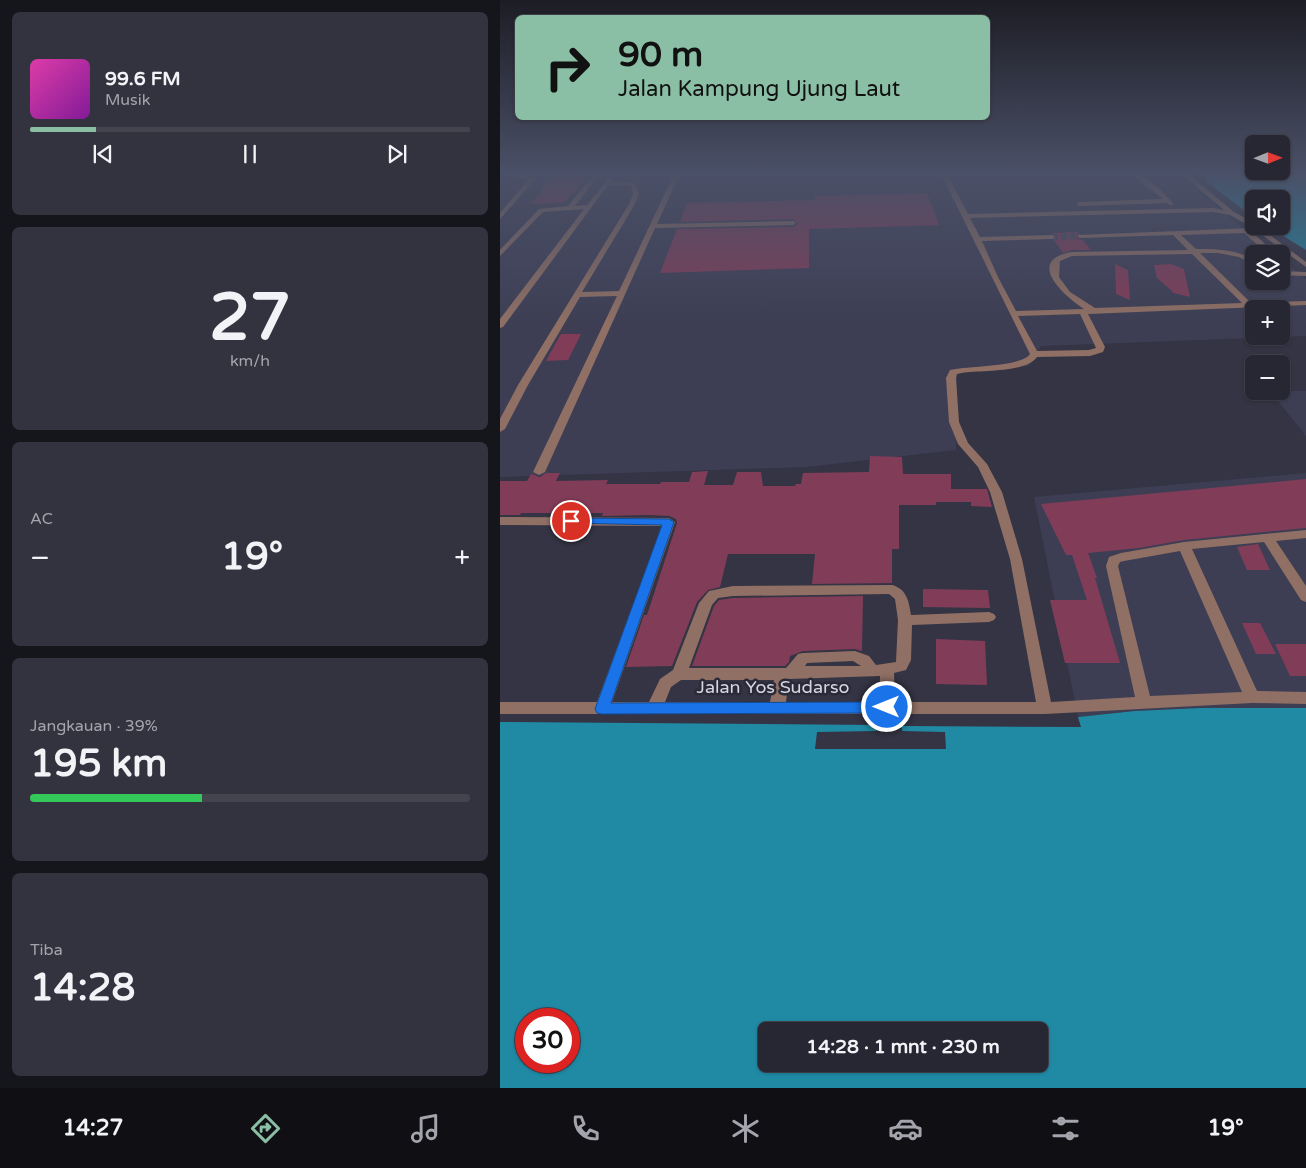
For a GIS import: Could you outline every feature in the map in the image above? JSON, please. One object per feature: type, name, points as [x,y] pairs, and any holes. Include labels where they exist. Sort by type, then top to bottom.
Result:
[{"type":"street","points":[[500,254],[527,225]]},
{"type":"street","points":[[500,325],[574,225]]},
{"type":"street","points":[[500,429],[523,385],[619,225]]},
{"type":"street","points":[[539,472],[652,226],[710,225]]},
{"type":"street","points":[[971,225],[1034,354]]},
{"type":"street","points":[[1080,236],[1245,230]]},
{"type":"street","points":[[1175,232],[1245,301]]},
{"type":"street","points":[[1251,235],[1262,245]]},
{"type":"street","points":[[1267,235],[1306,265]]},
{"type":"street","points":[[978,239],[1052,236]]},
{"type":"street","points":[[1093,311],[1061,287],[1054,278],[1055,260],[1057,258],[1072,254],[1194,251],[1218,251],[1233,253],[1245,257]]},
{"type":"street","points":[[1290,269],[1295,274]]},
{"type":"street","points":[[1290,273],[1306,274]]},
{"type":"street","points":[[577,295],[622,293]]},
{"type":"street","points":[[1290,303],[1306,303]]},
{"type":"street","points":[[1013,314],[1245,304]]},
{"type":"street","points":[[1034,354],[1098,352],[1101,347],[1083,312]]},
{"type":"street","points":[[1034,354],[1031,359],[1022,364],[963,369],[953,372],[951,378],[954,422],[963,444],[983,466],[996,492],[1016,560],[1045,708]]},
{"type":"street","points":[[500,521],[669,522],[602,709]]},
{"type":"street","points":[[1144,703],[1112,566],[1114,560],[1120,557],[1184,546],[1306,534]]},
{"type":"street","points":[[1268,538],[1306,597]]},
{"type":"street","points":[[1184,546],[1252,697]]},
{"type":"street","points":[[679,674],[706,603],[714,594],[733,591],[892,588],[901,597],[905,620],[904,660],[901,666],[880,671]]},
{"type":"street","points":[[905,620],[989,617]]},
{"type":"street","points":[[777,707],[786,673],[804,658],[854,656],[864,660],[880,671],[887,707]]},
{"type":"street","points":[[655,708],[663,684],[670,677],[679,674],[786,673]]},
{"type":"street","name":"Jalan Yos Sudarso","points":[[500,708],[1045,708],[1252,697],[1306,698]]},
{"type":"shaded area","points":[[500,225],[1239,225],[1245,230],[1245,235],[1251,235],[1264,245],[1245,245],[1245,290],[1290,290],[1290,266],[1306,279],[1306,336],[1290,337],[1290,300],[1245,300],[1245,338],[1041,346],[1029,366],[957,371],[956,450],[806,467],[500,477]]},
{"type":"shaded area","points":[[1290,391],[1306,391],[1306,436],[1277,400],[1290,400]]},
{"type":"shaded area","points":[[1306,473],[1306,708],[1200,708],[1135,711],[1078,717],[1034,497]]},
{"type":"water","points":[[1290,225],[1306,225],[1306,250],[1282,235],[1290,235]]},
{"type":"water","points":[[1200,708],[1306,708],[1306,1088],[500,1088],[500,722],[877,725],[876,731],[817,732],[815,749],[946,749],[945,732],[902,731],[902,726],[1081,727],[1078,717],[1135,711]]},
{"type":"building","points":[[797,225],[939,225],[809,229],[809,268],[660,273],[677,229],[793,227]]},
{"type":"building","points":[[1078,232],[1077,239],[1083,240],[1091,250],[1072,250],[1063,253],[1054,240],[1057,236],[1052,233]]},
{"type":"building","points":[[1115,264],[1128,270],[1130,300],[1116,294]]},
{"type":"building","points":[[1171,264],[1184,269],[1190,297],[1174,293],[1157,278],[1154,265]]},
{"type":"building","points":[[561,334],[581,334],[568,360],[546,361]]},
{"type":"building","points":[[870,456],[902,457],[903,474],[951,474],[951,489],[987,489],[992,507],[971,506],[971,502],[936,502],[936,505],[899,505],[899,549],[892,549],[892,583],[812,584],[815,554],[728,554],[720,587],[708,590],[697,602],[672,666],[626,667],[644,615],[647,615],[677,523],[676,519],[669,516],[648,515],[602,516],[603,513],[521,513],[520,515],[500,515],[500,481],[527,481],[531,474],[540,477],[546,473],[560,473],[556,481],[608,480],[606,484],[660,484],[661,482],[689,482],[692,472],[708,471],[704,485],[733,485],[737,472],[761,472],[763,486],[795,486],[796,484],[801,484],[803,473],[869,472]]},
{"type":"building","points":[[1306,479],[1306,528],[1184,540],[1139,548],[1088,553],[1097,578],[1095,578],[1120,663],[1065,663],[1050,600],[1087,600],[1072,555],[1066,555],[1041,504]]},
{"type":"building","points":[[1258,544],[1270,570],[1247,570],[1237,547]]},
{"type":"building","points":[[923,589],[988,590],[990,608],[923,607]]},
{"type":"building","points":[[863,596],[862,651],[855,649],[803,651],[790,656],[789,662],[785,666],[692,666],[714,606],[719,600],[733,598]]},
{"type":"building","points":[[1242,623],[1260,623],[1276,654],[1256,654]]},
{"type":"building","points":[[936,639],[985,641],[987,685],[936,684]]},
{"type":"building","points":[[1275,644],[1306,644],[1306,676],[1290,676]]},
{"type":"tunnel","points":[[1052,237],[1080,236]]},
{"type":"route","points":[[571,521],[669,522],[602,709],[887,707]]}]
